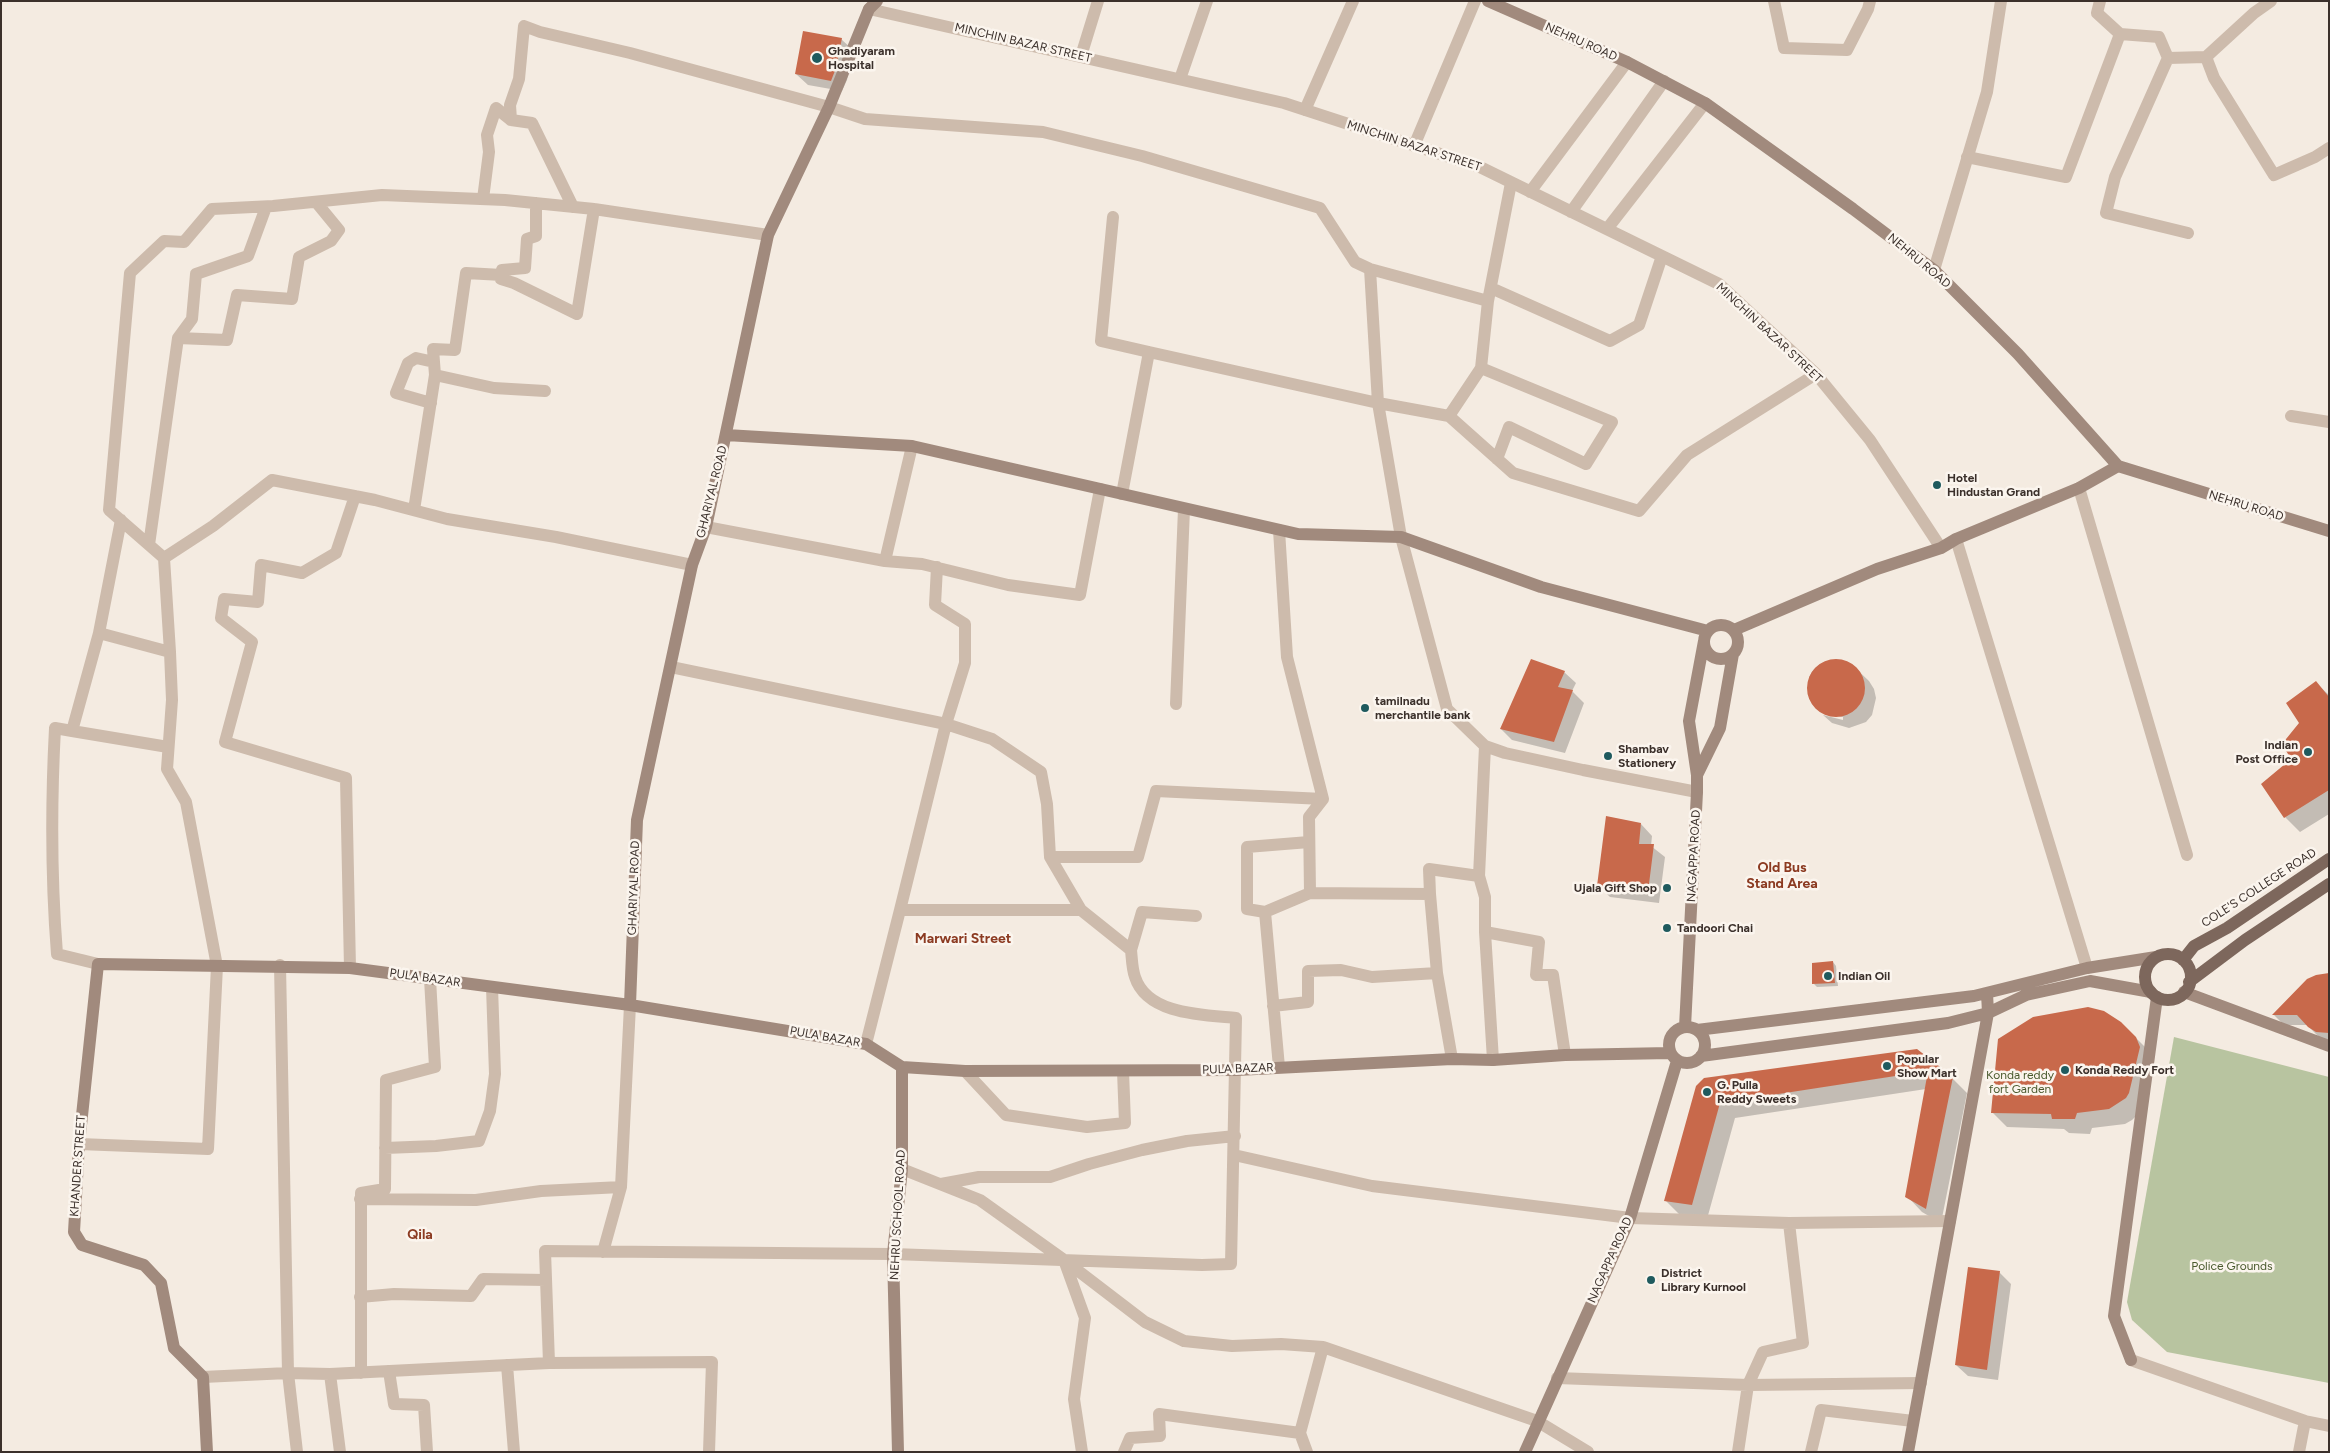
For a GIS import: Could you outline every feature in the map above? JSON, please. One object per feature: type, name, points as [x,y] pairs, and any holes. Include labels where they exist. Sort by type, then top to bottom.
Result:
[{"type":"main road","name":"COLE'S COLLEGE ROAD","points":[[2183,960],[2194,946],[2228,928],[2329,859]]},
{"type":"main road","points":[[2187,987],[2190,972],[2183,960],[2170,954],[2156,958],[2146,970],[2145,978],[2154,994],[2172,999],[2187,987],[2245,940],[2329,884]]},
{"type":"street","points":[[1081,56],[1098,1]]},
{"type":"street","points":[[1180,79],[1207,1]]},
{"type":"street","points":[[1305,110],[1353,1]]},
{"type":"street","points":[[1414,146],[1475,1]]},
{"type":"street","name":"NEHRU ROAD","points":[[1488,1],[1627,62],[1705,103],[1853,209],[1934,270],[2018,354],[2118,466],[2329,530]]},
{"type":"street","points":[[1774,1],[1784,48],[1847,50],[1868,9],[1870,1]]},
{"type":"street","points":[[1934,270],[1987,92],[2001,1]]},
{"type":"street","points":[[2100,1],[2097,13],[2120,34],[2159,37],[2168,58],[2115,178],[2106,212],[2188,233]]},
{"type":"street","points":[[2168,58],[2206,57],[2254,13],[2271,1]]},
{"type":"street","name":"MINCHIN BAZAR STREET","points":[[873,5],[1284,103],[1480,167],[1719,284],[1816,374],[1870,440],[1940,548]]},
{"type":"street","name":"GHARIYAL ROAD","points":[[630,1005],[637,820],[692,565],[706,527],[768,235],[829,106],[873,5]]},
{"type":"street","points":[[511,120],[510,105],[519,79],[524,26],[540,32],[630,53],[829,106],[865,119],[1043,132],[1142,156],[1320,208],[1355,262],[1370,269],[1488,301]]},
{"type":"street","points":[[1967,157],[2066,177],[2120,34]]},
{"type":"street","points":[[2206,57],[2214,78],[2274,175],[2315,157],[2329,148]]},
{"type":"street","points":[[1530,192],[1627,62]]},
{"type":"street","points":[[1571,212],[1664,81]]},
{"type":"street","points":[[1607,229],[1705,103]]},
{"type":"street","points":[[483,199],[490,152],[487,135],[496,108],[511,120],[532,123],[573,207]]},
{"type":"street","points":[[1449,416],[1481,368],[1488,301],[1511,183]]},
{"type":"street","points":[[79,1144],[208,1148],[217,966],[186,802],[167,770],[172,700],[164,558],[109,510],[130,273],[164,241],[184,242],[212,208],[266,207],[382,195],[483,199],[594,209],[768,235]]},
{"type":"street","points":[[178,338],[227,340],[238,295],[292,299],[299,256],[331,241],[339,230],[316,202]]},
{"type":"street","points":[[536,203],[536,236],[528,239],[525,268],[502,270],[501,279],[514,283],[576,314],[594,209]]},
{"type":"street","points":[[149,546],[178,338],[192,319],[196,274],[248,256],[266,207]]},
{"type":"street","points":[[1113,217],[1101,342],[1378,403],[1449,416],[1513,473],[1639,511],[1687,455],[1816,374]]},
{"type":"street","points":[[1491,288],[1610,341],[1640,325],[1662,256]]},
{"type":"street","points":[[1370,269],[1378,403],[1402,537],[1447,708],[1485,746],[1506,753],[1583,770],[1697,792]]},
{"type":"street","points":[[414,510],[435,375],[433,348],[455,350],[466,273],[502,275]]},
{"type":"street","points":[[1122,494],[1149,352]]},
{"type":"street","points":[[431,403],[396,393],[408,363],[416,358],[434,362]]},
{"type":"street","points":[[1481,368],[1612,422],[1586,464],[1509,427],[1497,459]]},
{"type":"street","points":[[435,375],[494,388],[545,391]]},
{"type":"street","points":[[2291,416],[2329,422]]},
{"type":"street","points":[[726,435],[912,446],[1298,534],[1402,537],[1541,587],[1706,636]]},
{"type":"street","points":[[885,561],[912,446]]},
{"type":"street","points":[[1734,630],[1877,568],[1940,548],[2079,488],[2118,466]]},
{"type":"street","points":[[164,558],[213,526],[272,480],[355,496],[447,519],[556,537],[692,565]]},
{"type":"street","points":[[2079,488],[2187,855]]},
{"type":"street","points":[[706,527],[885,561],[922,564],[1008,585],[1080,595],[1100,489]]},
{"type":"street","points":[[350,968],[346,778],[225,742],[252,642],[221,618],[224,599],[258,602],[261,565],[302,573],[336,553],[355,496]]},
{"type":"street","points":[[1176,704],[1184,509]]},
{"type":"street","points":[[72,731],[99,633],[120,520]]},
{"type":"street","points":[[1279,530],[1286,657],[1323,799]]},
{"type":"street","points":[[1956,540],[2088,968]]},
{"type":"street","points":[[866,1044],[946,724],[965,663],[965,624],[935,605],[937,567]]},
{"type":"street","points":[[1697,776],[1720,728],[1733,654],[1738,645],[1737,634],[1729,626],[1718,625],[1706,636]]},
{"type":"street","points":[[99,633],[170,652]]},
{"type":"street","points":[[1706,636],[1708,652],[1712,656],[1722,659],[1733,654]]},
{"type":"street","name":"NAGAPPA ROAD","points":[[1691,1029],[1697,776],[1690,721],[1706,636]]},
{"type":"street","points":[[671,666],[946,724],[992,739],[1041,772],[1047,804],[1050,857],[1081,910],[1131,950]]},
{"type":"street","points":[[98,964],[57,954],[53,907],[51,799],[55,728],[168,747]]},
{"type":"street","points":[[1485,746],[1479,876],[1485,898],[1485,932],[1493,1060]]},
{"type":"street","points":[[1050,857],[1138,857],[1156,791],[1323,799]]},
{"type":"street","points":[[1310,892],[1309,817],[1323,799]]},
{"type":"street","points":[[1309,842],[1247,847],[1247,909],[1265,912],[1310,892],[1430,894]]},
{"type":"street","points":[[1452,1059],[1437,974],[1429,869],[1479,876]]},
{"type":"street","points":[[900,910],[1081,910]]},
{"type":"street","points":[[549,1363],[544,1251],[894,1254],[1202,1265],[1231,1264],[1236,1018],[1185,1014],[1151,1000],[1135,978],[1131,950],[1142,912],[1196,916]]},
{"type":"street","points":[[1265,912],[1279,1067]]},
{"type":"street","points":[[1485,932],[1539,942],[1536,975],[1553,975],[1565,1055]]},
{"type":"street","points":[[1691,1029],[1704,1040],[1705,1047],[1702,1056],[1695,1062],[1689,1063],[1674,1057],[1668,1047],[1671,1036],[1679,1029],[1974,996],[2088,968],[2156,958]]},
{"type":"street","name":"PULA BAZAR","points":[[98,964],[280,965],[350,968],[630,1005],[866,1044],[902,1068],[965,1071],[1236,1070],[1452,1059],[1493,1060],[1565,1055],[1674,1057]]},
{"type":"street","name":"KHANDER STREET","points":[[98,964],[79,1144],[74,1232],[82,1245],[144,1265],[161,1283],[174,1348],[203,1377]]},
{"type":"street","points":[[280,965],[288,1373],[296,1452]]},
{"type":"street","points":[[1273,1006],[1308,1002],[1308,971],[1340,970],[1372,977],[1437,974]]},
{"type":"street","points":[[360,1373],[360,1192],[385,1189],[386,1080],[435,1067],[430,979]]},
{"type":"street","points":[[1702,1056],[1948,1023],[1988,1013],[2026,995],[2090,981],[2154,994],[2114,1316],[2131,1360],[2305,1421],[2329,1426]]},
{"type":"street","points":[[385,1148],[436,1146],[479,1141],[490,1111],[495,1074],[492,987]]},
{"type":"street","points":[[2187,987],[2329,1046]]},
{"type":"street","points":[[1908,1452],[1988,1013],[1987,993]]},
{"type":"street","points":[[603,1252],[621,1187],[630,1005]]},
{"type":"street","name":"NAGAPPA ROAD","points":[[1525,1452],[1556,1378],[1630,1218],[1674,1057]]},
{"type":"street","name":"NEHRU SCHOOL ROAD","points":[[898,1452],[894,1254],[902,1169],[902,1068]]},
{"type":"street","points":[[965,1071],[1006,1116],[1087,1127],[1125,1123],[1123,1071]]},
{"type":"street","points":[[941,1184],[979,1177],[1050,1177],[1142,1150],[1186,1141],[1235,1136]]},
{"type":"street","points":[[1234,1155],[1372,1186],[1630,1218],[1789,1223],[1950,1221]]},
{"type":"street","points":[[902,1169],[980,1200],[1064,1260],[1145,1322],[1184,1341],[1232,1346],[1281,1344],[1323,1347],[1537,1421],[1588,1452]]},
{"type":"street","points":[[360,1199],[476,1200],[541,1191],[621,1187]]},
{"type":"street","points":[[1738,1452],[1748,1385],[1763,1352],[1803,1343],[1789,1223]]},
{"type":"street","points":[[1064,1260],[1085,1318],[1074,1399],[1082,1452]]},
{"type":"street","points":[[360,1297],[394,1294],[471,1296],[483,1280],[546,1280]]},
{"type":"street","points":[[1307,1452],[1300,1433],[1323,1347]]},
{"type":"street","points":[[207,1452],[203,1377],[288,1373],[360,1373],[549,1363],[712,1362],[709,1452]]},
{"type":"street","points":[[507,1365],[514,1452]]},
{"type":"street","points":[[389,1371],[394,1404],[424,1405],[427,1452]]},
{"type":"street","points":[[330,1374],[340,1452]]},
{"type":"street","points":[[1556,1378],[1748,1385],[1921,1382]]},
{"type":"street","points":[[1811,1452],[1821,1410],[1914,1421]]},
{"type":"street","points":[[1124,1452],[1130,1438],[1160,1436],[1159,1414],[1300,1433]]},
{"type":"street","points":[[2300,1452],[2305,1421]]},
{"type":"green space","name":"Police Grounds","points":[[2174,1037],[2329,1077],[2329,1383],[2167,1352],[2132,1320],[2127,1302]]},
{"type":"building","points":[[803,31],[842,38],[836,68],[831,81],[795,74]]},
{"type":"building","points":[[1531,659],[1565,671],[1558,687],[1573,690],[1554,742],[1500,729]]},
{"type":"building","points":[[1830,659],[1842,659],[1857,667],[1865,682],[1865,694],[1857,709],[1842,717],[1830,717],[1815,709],[1807,694],[1807,682],[1815,667]]},
{"type":"building","name":"Indian Post Office","points":[[2316,681],[2329,697],[2329,790],[2284,818],[2261,784],[2291,759],[2282,744],[2299,723],[2286,703]]},
{"type":"building","points":[[1606,816],[1641,823],[1639,844],[1654,844],[1648,892],[1597,886]]},
{"type":"building","points":[[1833,961],[1835,983],[1812,984],[1812,963]]},
{"type":"building","points":[[2329,973],[2329,1033],[2316,1032],[2308,1027],[2297,1015],[2272,1015],[2307,979]]},
{"type":"building","name":"Konda Reddy Fort","points":[[2088,1007],[2104,1011],[2121,1022],[2136,1037],[2140,1047],[2129,1093],[2126,1098],[2109,1109],[2077,1113],[2075,1119],[2052,1119],[2051,1114],[1991,1113],[1998,1039],[2033,1017]]},
{"type":"building","points":[[1917,1049],[1953,1077],[1926,1209],[1905,1197],[1928,1071],[1720,1103],[1692,1205],[1664,1201],[1696,1086],[1704,1078]]},
{"type":"building","points":[[1968,1267],[2000,1271],[1987,1370],[1955,1365]]},
{"type":"place","name":"Ghadiyaram Hospital","points":[[817,58]]},
{"type":"place","name":"Hotel Hindustan Grand","points":[[1937,485]]},
{"type":"place","name":"tamilnadu merchantile bank","points":[[1365,708]]},
{"type":"place","name":"Indian Post Office","points":[[2308,752]]},
{"type":"place","name":"Shambav Stationery","points":[[1608,756]]},
{"type":"place","name":"Ujala Gift Shop","points":[[1667,888]]},
{"type":"place","name":"Tandoori Chai","points":[[1667,928]]},
{"type":"place","name":"Indian Oil","points":[[1828,976]]},
{"type":"place","name":"Popular Show Mart","points":[[1887,1066]]},
{"type":"place","name":"Konda Reddy Fort","points":[[2065,1070]]},
{"type":"place","name":"G. Pulla Reddy Sweets","points":[[1707,1092]]},
{"type":"place","name":"District Library Kurnool","points":[[1651,1280]]},
{"type":"district","name":"Old Bus Stand Area","points":[[1782,876]]},
{"type":"district","name":"Marwari Street","points":[[963,939]]},
{"type":"district","name":"Qila","points":[[420,1235]]},
{"type":"park label","name":"Konda reddy fort Garden","points":[[2020,1082]]}]
